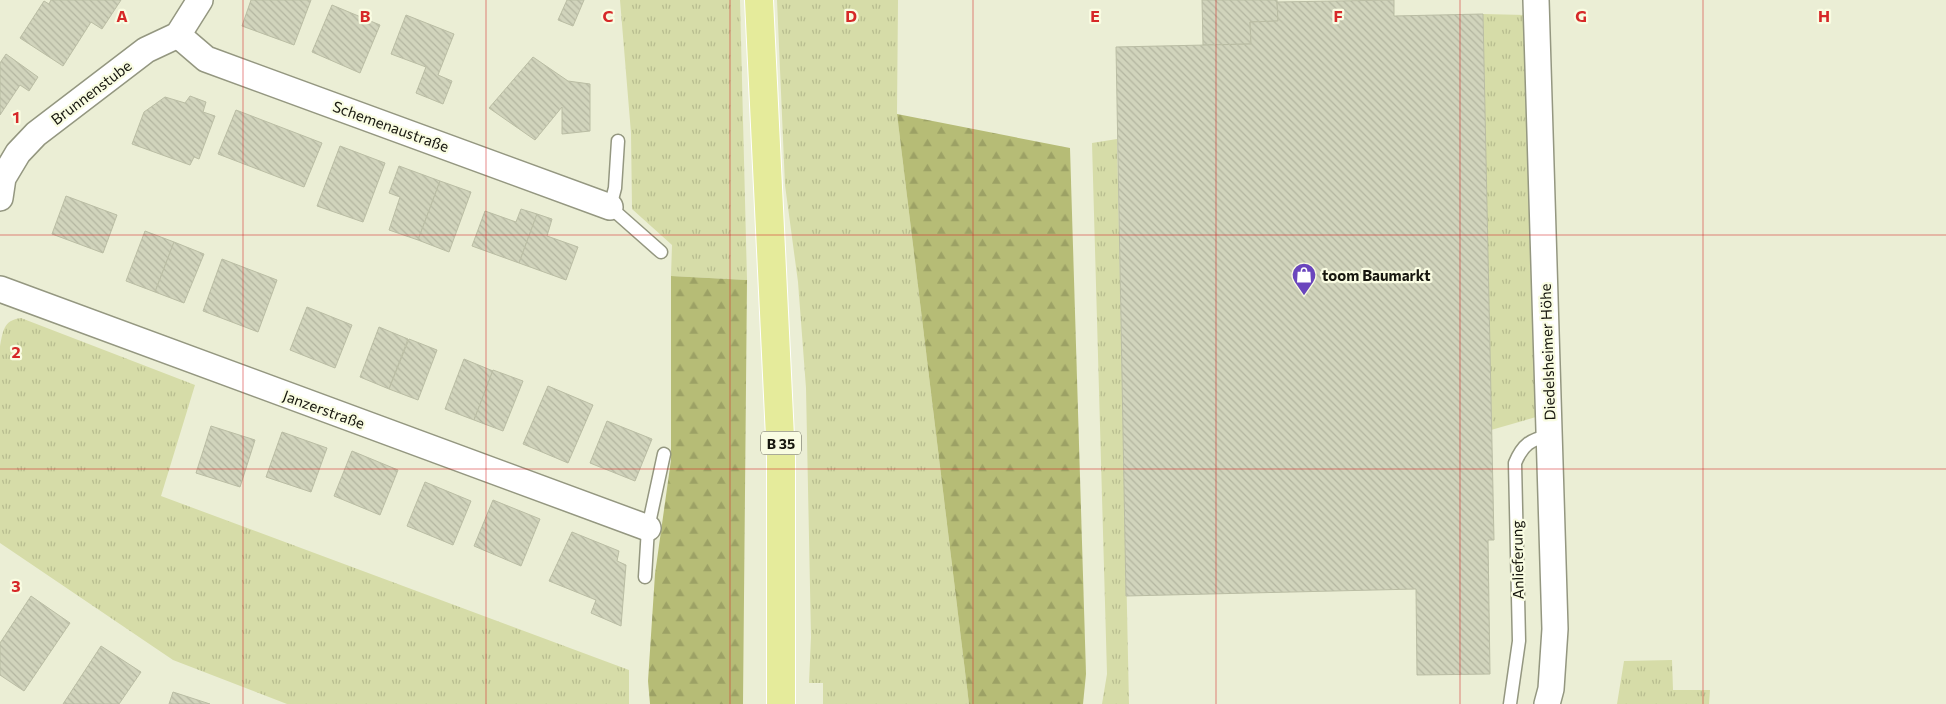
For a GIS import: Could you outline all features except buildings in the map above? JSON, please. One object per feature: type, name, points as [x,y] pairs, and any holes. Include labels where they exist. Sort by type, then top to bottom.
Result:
[{"type":"main road","name":"B 35","points":[[759,0],[781,458],[781,704]]},
{"type":"street","points":[[178,35],[200,0]]},
{"type":"street","name":"Diedelsheimer Höhe","points":[[1536,0],[1555,629],[1551,689],[1547,704]]},
{"type":"street","name":"Brunnenstube","points":[[0,198],[3,178],[18,153],[36,134],[146,50],[178,35]]},
{"type":"street","name":"Schemenaustraße","points":[[178,35],[206,59],[610,207]]},
{"type":"street","name":"Janzerstraße","points":[[0,289],[648,528]]},
{"type":"lane","points":[[618,141],[615,188],[610,207],[661,252]]},
{"type":"lane","name":"Anlieferung","points":[[1510,704],[1519,641],[1515,463],[1522,448],[1535,439],[1550,435]]},
{"type":"lane","points":[[645,577],[648,528],[664,454]]},
{"type":"green space","points":[[620,0],[740,0],[747,280],[671,276],[672,245],[632,209],[631,133]]},
{"type":"green space","points":[[777,0],[898,0],[897,114],[969,704],[823,704],[823,683],[809,683],[811,637],[806,388],[798,282],[785,185]]},
{"type":"green space","points":[[1483,14],[1526,15],[1536,417],[1491,430]]},
{"type":"green space","points":[[897,114],[1070,148],[1086,674],[1083,704],[969,704]]},
{"type":"green space","points":[[1117,139],[1129,704],[1102,704],[1107,674],[1092,143]]},
{"type":"green space","points":[[671,276],[747,280],[743,704],[650,704],[648,681],[655,574],[671,460]]},
{"type":"green space","points":[[21,318],[195,385],[161,496],[629,670],[629,704],[287,704],[173,660],[0,543],[0,346],[7,324]]},
{"type":"green space","points":[[1672,660],[1673,690],[1710,690],[1709,704],[1617,704],[1624,661]]},
{"type":"place","name":"toom Baumarkt","points":[[1304,296]]}]
